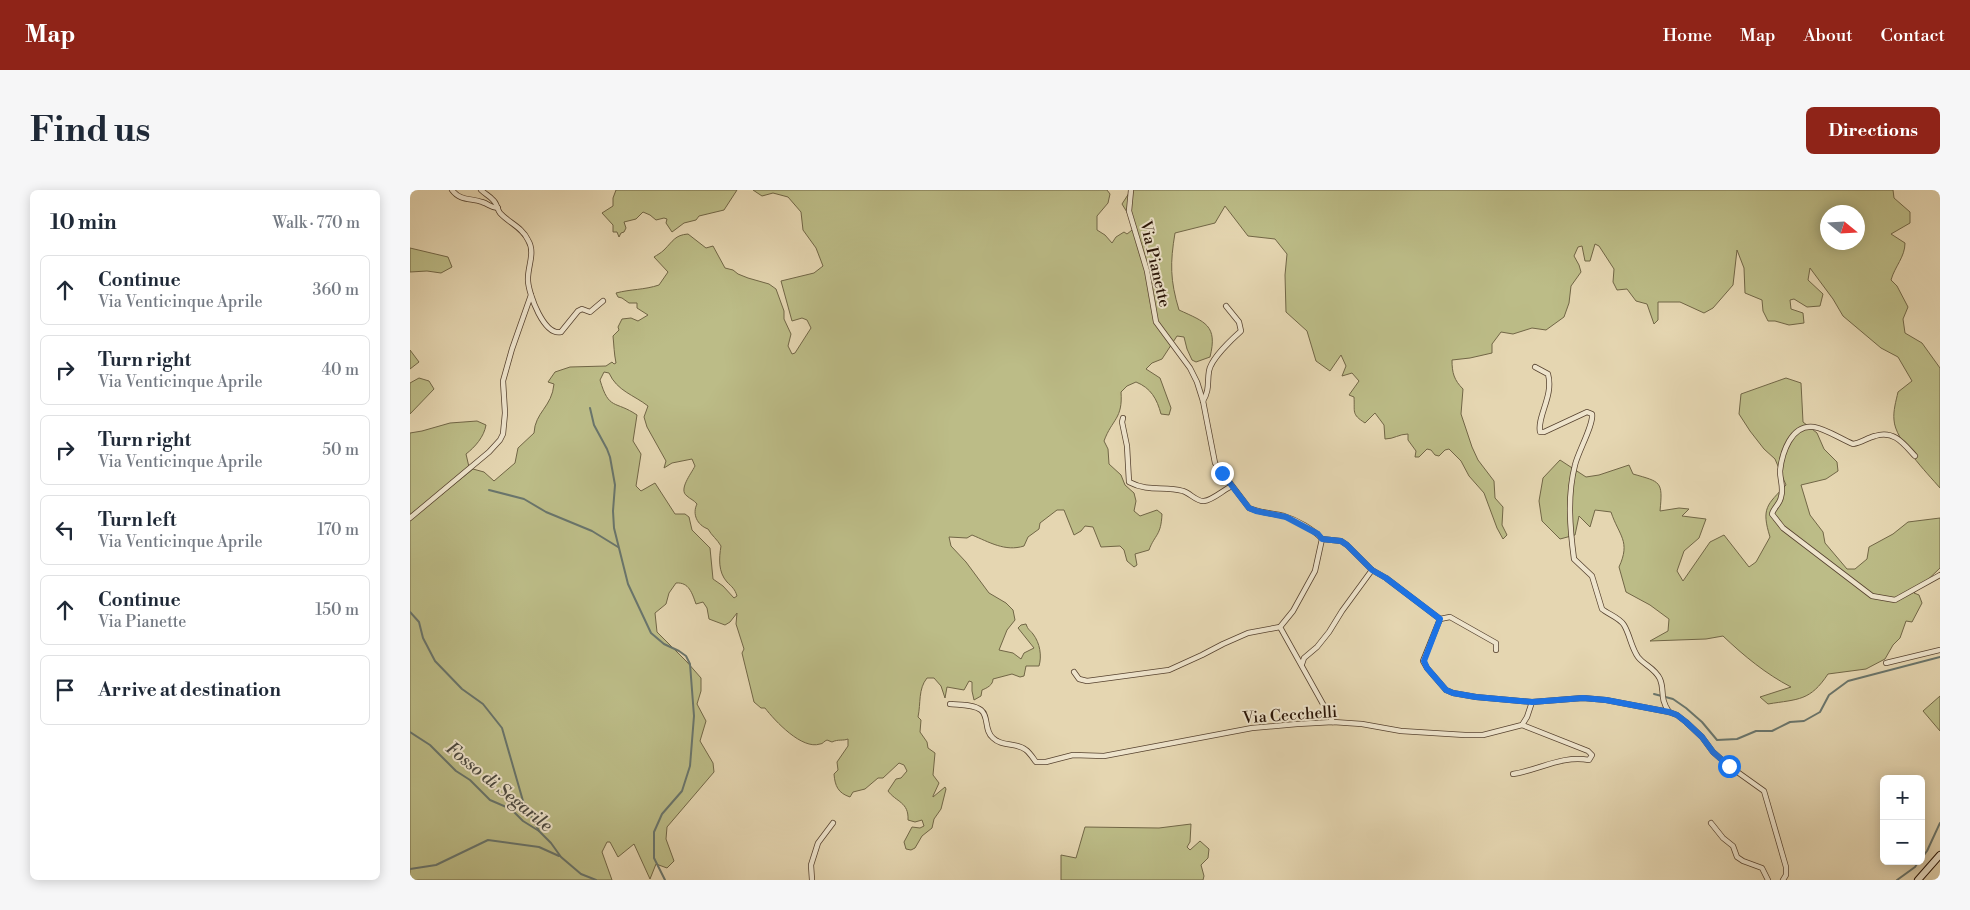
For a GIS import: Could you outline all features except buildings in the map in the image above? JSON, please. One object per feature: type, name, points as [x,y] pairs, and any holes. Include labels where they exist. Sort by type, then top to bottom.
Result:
[{"type":"main road","points":[[1918,880],[1940,855]]},
{"type":"street","points":[[452,190],[459,197],[498,208]]},
{"type":"street","points":[[481,190],[494,200],[499,212],[524,232],[532,247],[528,282],[531,295],[546,326],[557,333],[564,330],[578,310],[582,308],[590,312],[603,301]]},
{"type":"street","name":"Via Pianette","points":[[1131,190],[1129,211],[1147,271],[1156,322],[1190,368],[1197,382],[1216,463],[1249,508],[1286,517],[1318,534],[1322,539]]},
{"type":"street","points":[[410,518],[489,452],[500,440],[505,424],[503,381],[531,295]]},
{"type":"street","points":[[1202,401],[1209,384],[1209,370],[1225,347],[1241,330],[1239,322],[1226,306]]},
{"type":"street","points":[[1535,367],[1548,374],[1550,380],[1548,397],[1539,427],[1540,432],[1544,432],[1588,412],[1592,414],[1594,420],[1580,449],[1574,467],[1569,519],[1574,559],[1592,576],[1602,609],[1625,625],[1632,646],[1640,659],[1656,673],[1662,684],[1662,700],[1669,712]]},
{"type":"street","points":[[1123,418],[1129,482],[1138,487],[1149,489],[1184,491],[1200,501],[1205,501],[1232,486]]},
{"type":"street","points":[[1915,456],[1898,438],[1891,434],[1876,436],[1853,444],[1815,427],[1804,428],[1796,432],[1784,453],[1780,472],[1783,489],[1782,497],[1772,514],[1783,528],[1872,596],[1895,600],[1940,575]]},
{"type":"street","points":[[1074,672],[1081,681],[1169,670],[1248,633],[1280,626],[1293,611],[1315,571],[1322,539],[1341,541],[1372,570],[1386,578],[1440,619],[1450,618],[1480,633],[1496,643],[1496,650]]},
{"type":"street","points":[[1302,664],[1304,658],[1317,647],[1329,632],[1372,570]]},
{"type":"street","points":[[1440,619],[1424,661],[1427,668],[1446,690],[1476,697],[1532,702],[1590,699],[1669,712],[1677,715],[1702,737],[1718,756],[1764,791],[1786,867],[1786,875],[1783,880]]},
{"type":"street","points":[[1280,626],[1333,722]]},
{"type":"street","points":[[1886,663],[1940,650]]},
{"type":"street","points":[[1513,774],[1576,757],[1589,760],[1592,755],[1588,751],[1522,725],[1532,702]]},
{"type":"street","name":"Via Cecchelli","points":[[950,704],[972,706],[981,710],[984,714],[988,732],[992,738],[1000,743],[1022,747],[1028,751],[1036,762],[1046,762],[1073,756],[1104,756],[1252,728],[1333,722],[1362,724],[1400,731],[1483,735],[1522,725]]},
{"type":"street","points":[[812,880],[811,865],[818,843],[834,823]]},
{"type":"street","points":[[1711,823],[1723,838],[1733,846],[1737,857],[1762,868],[1768,880]]},
{"type":"green space","points":[[616,190],[737,190],[724,210],[699,216],[696,220],[684,223],[672,232],[666,223],[667,219],[656,220],[643,212],[636,219],[624,222],[626,228],[619,237],[617,232],[613,232],[613,225],[602,213],[613,206]]},
{"type":"green space","points":[[753,190],[1107,190],[1110,194],[1108,203],[1097,216],[1097,230],[1112,243],[1116,237],[1124,232],[1127,234],[1136,227],[1122,204],[1131,190],[1893,190],[1894,198],[1910,212],[1910,223],[1891,234],[1905,243],[1905,248],[1891,280],[1897,286],[1908,307],[1903,319],[1905,333],[1922,343],[1940,368],[1940,488],[1912,456],[1896,428],[1894,413],[1898,392],[1912,381],[1898,357],[1881,348],[1843,316],[1810,268],[1808,280],[1823,294],[1820,306],[1807,307],[1794,299],[1790,300],[1791,309],[1803,313],[1804,323],[1789,325],[1768,321],[1763,311],[1762,300],[1745,293],[1744,268],[1737,250],[1733,285],[1713,308],[1704,313],[1680,302],[1658,302],[1658,320],[1654,324],[1647,304],[1636,301],[1627,289],[1617,290],[1613,282],[1614,269],[1599,246],[1595,244],[1590,261],[1585,261],[1582,246],[1578,247],[1574,256],[1581,272],[1571,286],[1569,303],[1564,317],[1546,330],[1532,328],[1513,334],[1501,332],[1492,344],[1492,353],[1452,360],[1454,376],[1463,389],[1461,414],[1472,447],[1478,460],[1494,481],[1495,498],[1503,507],[1502,525],[1507,535],[1503,539],[1484,493],[1469,476],[1461,461],[1449,449],[1439,456],[1427,449],[1419,457],[1415,457],[1416,451],[1408,440],[1408,434],[1385,439],[1384,425],[1375,413],[1365,423],[1356,415],[1354,397],[1349,395],[1359,381],[1352,373],[1342,376],[1346,366],[1341,355],[1330,371],[1316,361],[1307,331],[1286,312],[1285,275],[1287,254],[1275,239],[1248,236],[1225,206],[1215,223],[1175,233],[1172,253],[1172,280],[1179,310],[1196,318],[1211,331],[1212,346],[1210,357],[1196,362],[1192,360],[1184,337],[1177,336],[1162,359],[1152,363],[1146,369],[1160,378],[1171,408],[1169,415],[1161,414],[1153,395],[1146,387],[1136,382],[1127,386],[1121,392],[1119,414],[1104,441],[1108,449],[1109,464],[1121,475],[1125,485],[1134,493],[1136,501],[1134,511],[1140,516],[1157,510],[1162,514],[1159,531],[1149,550],[1135,554],[1137,565],[1134,567],[1127,561],[1124,550],[1120,546],[1101,547],[1093,527],[1085,526],[1074,535],[1064,510],[1057,510],[1040,523],[1039,529],[1028,537],[1024,546],[1017,548],[1004,547],[972,535],[967,538],[949,537],[951,546],[966,562],[989,593],[1006,603],[1013,610],[1015,620],[1007,630],[999,650],[1013,653],[1021,659],[1024,653],[1034,648],[1018,628],[1026,624],[1037,641],[1040,650],[1040,662],[1039,666],[1026,666],[1024,676],[1020,677],[1012,674],[993,679],[991,685],[982,690],[981,696],[974,700],[972,682],[969,681],[964,690],[947,687],[945,698],[941,686],[934,678],[927,678],[924,682],[920,696],[918,717],[921,720],[920,732],[927,742],[928,748],[935,753],[933,775],[939,783],[933,797],[945,787],[946,789],[941,809],[934,819],[932,828],[922,836],[915,848],[911,850],[906,849],[904,842],[912,827],[920,828],[924,826],[922,820],[915,822],[908,820],[908,814],[904,806],[888,791],[896,779],[901,778],[907,771],[904,765],[899,763],[883,778],[878,778],[865,789],[853,792],[850,797],[840,791],[836,785],[834,774],[838,770],[837,762],[848,746],[848,739],[832,742],[827,740],[821,744],[813,745],[805,743],[797,739],[775,720],[765,708],[761,708],[754,702],[742,653],[744,649],[736,624],[737,613],[725,625],[709,619],[707,608],[703,602],[696,604],[687,586],[676,583],[669,593],[666,604],[655,613],[657,632],[701,678],[701,691],[697,704],[706,721],[700,741],[713,763],[714,772],[667,827],[666,839],[674,861],[667,868],[656,864],[650,879],[634,844],[618,857],[610,842],[607,842],[602,852],[612,880],[410,880],[410,520],[473,469],[484,472],[494,481],[515,463],[518,448],[534,433],[537,420],[553,392],[554,384],[548,382],[555,372],[570,367],[606,366],[612,362],[616,363],[613,336],[619,330],[618,327],[622,319],[631,318],[638,321],[648,315],[637,308],[637,303],[629,303],[618,297],[616,293],[659,285],[668,272],[654,257],[680,236],[688,234],[706,248],[713,246],[725,268],[748,278],[769,284],[776,289],[784,311],[784,319],[791,334],[788,346],[792,354],[795,353],[811,328],[807,320],[802,318],[792,321],[781,281],[814,273],[823,266],[816,248],[803,230],[801,212],[788,197],[773,193],[762,196]],"holes":[[[604,372],[609,373],[616,384],[648,406],[644,417],[647,427],[666,461],[664,468],[672,463],[692,459],[695,466],[686,482],[684,490],[688,497],[697,504],[696,519],[708,529],[721,546],[722,574],[733,588],[737,596],[734,598],[723,586],[713,579],[710,548],[692,530],[689,517],[685,514],[675,514],[655,483],[641,491],[636,486],[641,454],[633,441],[637,415],[614,404],[606,396],[600,380]]]},
{"type":"green space","points":[[410,248],[448,257],[452,267],[441,273],[427,271],[410,272]]},
{"type":"green space","points":[[410,350],[419,362],[410,369]]},
{"type":"green space","points":[[419,378],[429,381],[434,389],[410,414],[410,383]]},
{"type":"green space","points":[[1786,378],[1801,383],[1803,422],[1817,433],[1824,449],[1837,462],[1838,471],[1826,479],[1801,485],[1810,515],[1823,532],[1825,543],[1847,569],[1855,569],[1867,559],[1869,547],[1893,534],[1908,522],[1940,518],[1940,568],[1914,593],[1919,595],[1922,603],[1912,622],[1906,621],[1900,638],[1893,645],[1885,659],[1866,669],[1828,674],[1822,683],[1803,697],[1768,704],[1760,697],[1791,687],[1756,664],[1723,636],[1706,639],[1650,641],[1668,631],[1669,619],[1650,605],[1626,592],[1619,567],[1624,544],[1611,512],[1595,510],[1590,527],[1579,516],[1575,535],[1560,539],[1542,521],[1539,501],[1543,478],[1560,460],[1586,477],[1599,475],[1629,465],[1633,474],[1655,481],[1658,484],[1661,494],[1660,511],[1679,508],[1689,509],[1682,516],[1706,519],[1699,538],[1684,551],[1677,571],[1683,581],[1710,542],[1724,535],[1749,567],[1756,562],[1770,537],[1766,519],[1767,508],[1774,497],[1786,485],[1775,459],[1764,449],[1739,414],[1741,394]]},
{"type":"green space","points":[[477,421],[486,425],[479,441],[466,454],[469,467],[410,515],[410,433],[450,423]]},
{"type":"green space","points":[[1940,696],[1940,731],[1923,711]]},
{"type":"green space","points":[[1191,824],[1190,842],[1187,847],[1190,850],[1200,841],[1209,849],[1208,858],[1201,865],[1204,876],[1203,880],[1061,880],[1061,855],[1076,858],[1085,827],[1159,828]]},
{"type":"waterway","points":[[590,408],[594,425],[610,457],[615,485],[614,528],[628,584],[651,633],[664,644],[686,656],[690,664],[694,716],[690,766],[682,791],[662,814],[654,832],[654,858],[665,880]]},
{"type":"waterway","points":[[489,490],[524,499],[546,512],[592,531],[618,547]]},
{"type":"waterway","points":[[410,612],[419,622],[423,638],[435,661],[462,689],[483,704],[502,728],[523,801],[539,831]]},
{"type":"waterway","points":[[1654,694],[1673,699],[1686,708],[1702,722],[1717,740],[1737,739],[1756,731],[1772,731],[1790,722],[1804,721],[1820,712],[1829,695],[1848,681],[1940,657]]},
{"type":"waterway","name":"Fosso di Segarile","points":[[410,732],[430,745],[456,771],[470,780],[490,800],[511,809],[523,821],[539,831],[561,857],[581,874],[596,880]]},
{"type":"waterway","points":[[1925,854],[1940,823]]},
{"type":"waterway","points":[[410,869],[436,865],[488,840],[539,847],[559,856]]},
{"type":"waterway","points":[[1897,880],[1916,865]]},
{"type":"route","points":[[1222,473],[1249,508],[1286,517],[1318,534],[1322,539],[1341,541],[1372,570],[1386,578],[1440,619],[1424,661],[1427,668],[1446,690],[1476,697],[1532,702],[1583,698],[1606,700],[1669,712],[1686,722],[1702,737],[1713,752],[1729,766]]}]
